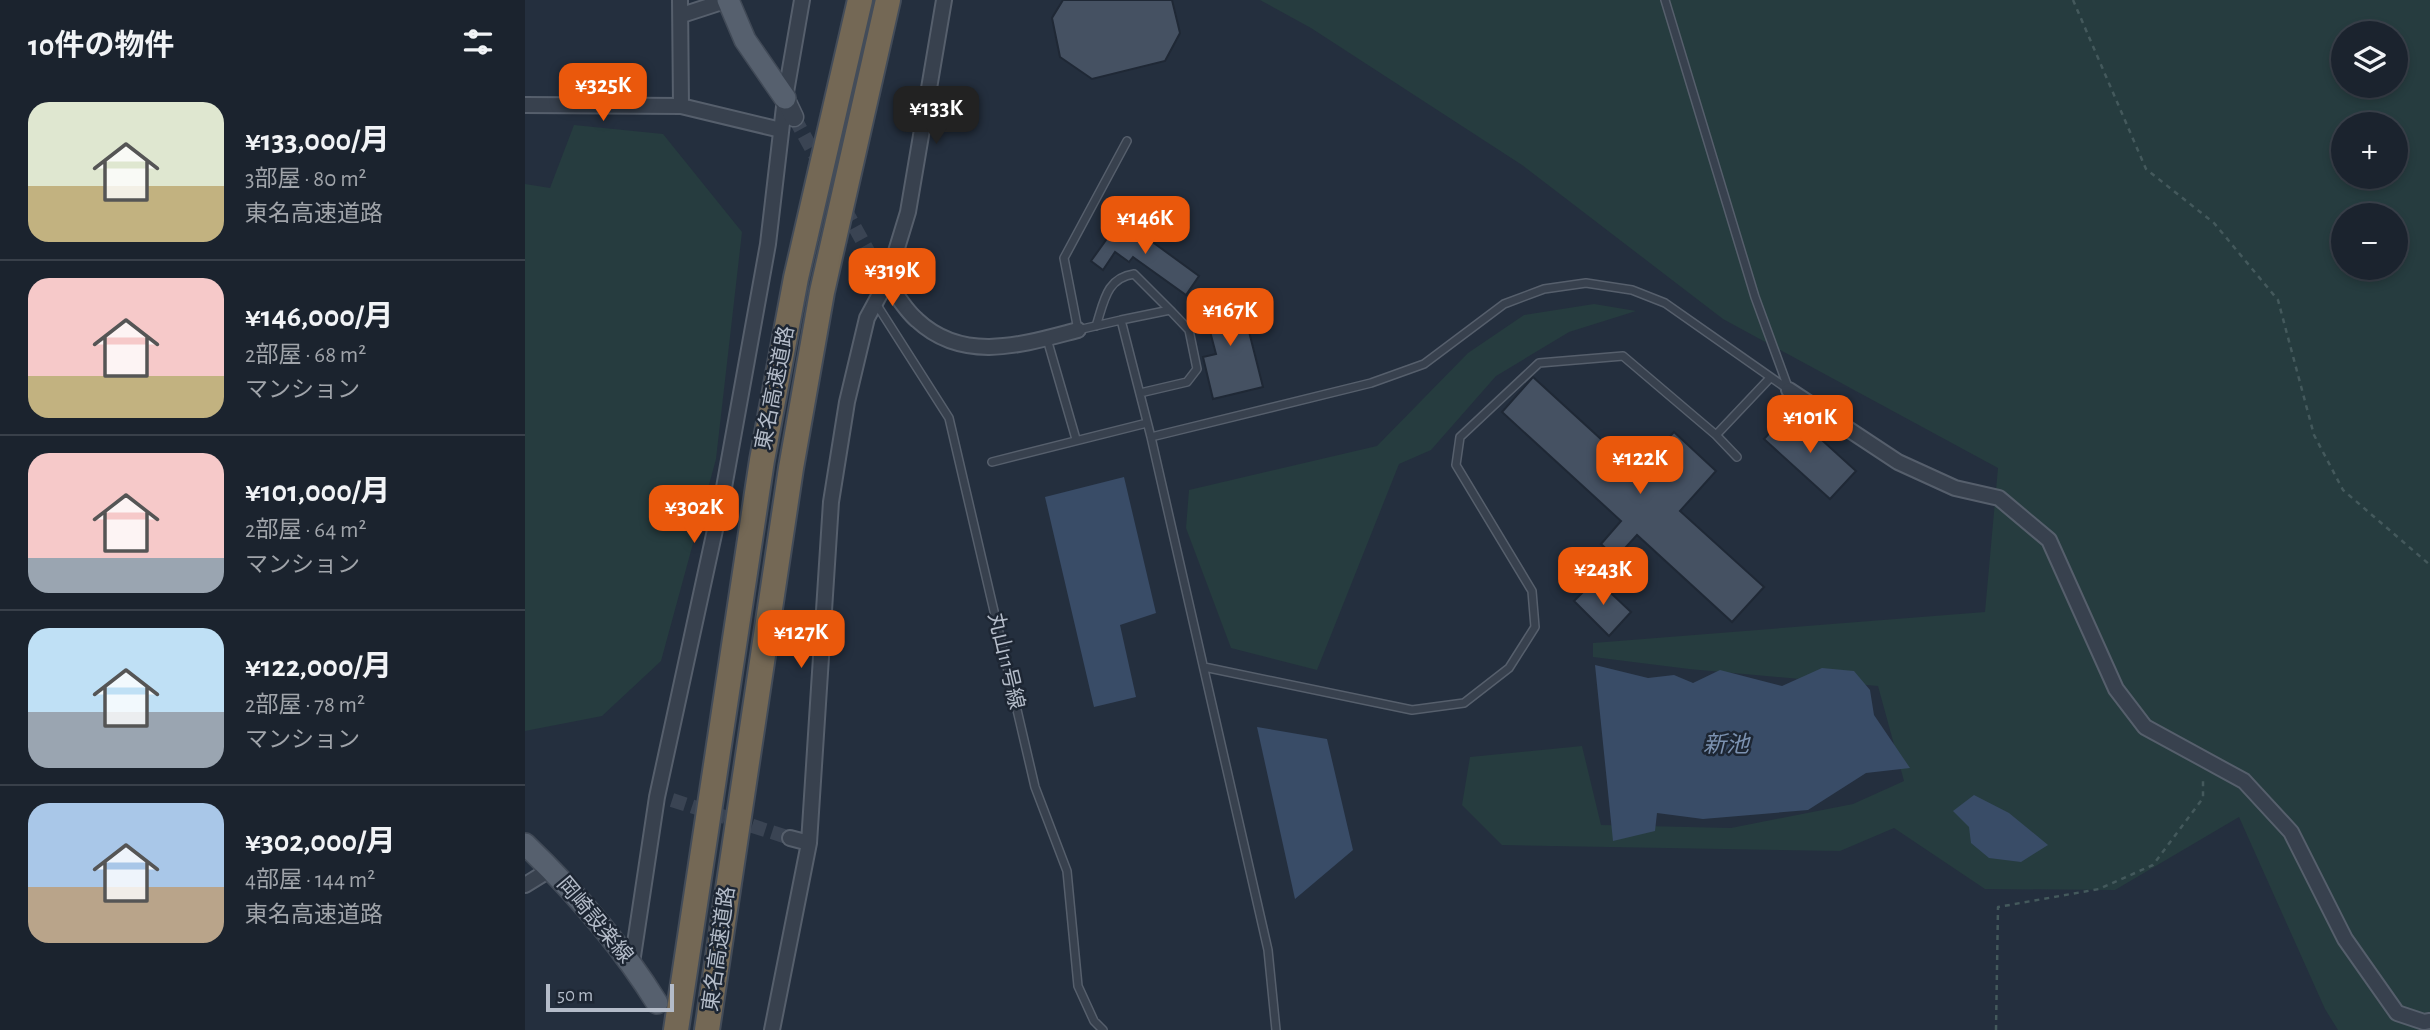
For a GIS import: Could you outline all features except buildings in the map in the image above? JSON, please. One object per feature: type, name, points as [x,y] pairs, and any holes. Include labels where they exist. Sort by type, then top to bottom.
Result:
[{"type":"highway","name":"東名高速道路","points":[[676,1030],[762,460],[796,278],[860,0]]},
{"type":"highway","name":"東名高速道路","points":[[707,1030],[791,468],[822,292],[888,0]]},
{"type":"main road","points":[[728,0],[745,40],[790,107]]},
{"type":"main road","name":"岡崎設楽線","points":[[525,844],[551,869],[632,962],[657,1003]]},
{"type":"street","points":[[681,0],[681,106]]},
{"type":"street","points":[[682,15],[728,0]]},
{"type":"street","points":[[632,962],[768,244],[781,130],[790,107],[802,0]]},
{"type":"street","points":[[772,1030],[809,842],[831,502],[847,402],[867,318],[887,281],[908,212],[944,0]]},
{"type":"street","points":[[525,105],[681,106],[781,130]]},
{"type":"street","points":[[874,262],[916,320],[941,338],[964,347],[1012,347],[1078,330]]},
{"type":"street","points":[[1789,390],[1898,462],[1955,488],[1999,498],[2049,540],[2116,689],[2145,727],[2244,780],[2291,832],[2345,939],[2397,1013],[2424,1023],[2430,1021]]},
{"type":"street","points":[[790,838],[809,842]]},
{"type":"street","points":[[525,885],[551,869]]},
{"type":"lane","points":[[1665,0],[1755,297],[1789,390]]},
{"type":"lane","points":[[1127,141],[1064,258],[1078,330],[1170,310]]},
{"type":"lane","points":[[1095,326],[1110,285],[1122,276],[1134,274],[1189,330],[1197,369],[1187,382],[1140,393]]},
{"type":"lane","points":[[1151,437],[1371,383],[1423,364],[1504,304],[1544,289],[1586,283],[1632,290],[1665,303],[1789,390]]},
{"type":"lane","name":"丸山11号線","points":[[875,302],[949,418],[1035,787],[1067,871],[1078,986],[1094,1021],[1103,1030]]},
{"type":"lane","points":[[1121,320],[1151,437],[1268,950],[1276,1030]]},
{"type":"lane","points":[[1047,338],[1076,439]]},
{"type":"lane","points":[[1204,667],[1412,710],[1464,703],[1509,667],[1535,627],[1532,591],[1456,465],[1459,437],[1539,363],[1623,356],[1716,435],[1737,457]]},
{"type":"lane","points":[[1716,435],[1770,378]]},
{"type":"lane","points":[[992,462],[1147,423]]},
{"type":"path","points":[[2073,0],[2146,169],[2214,223],[2278,300],[2314,435],[2343,490],[2430,565]]},
{"type":"path","points":[[1996,1030],[1998,907],[2099,889],[2153,865],[2203,798],[2203,760]]},
{"type":"green space","points":[[1260,0],[2430,0],[2430,1030],[2338,1030],[2325,1009],[2239,817],[2115,890],[1985,889],[1894,828],[1840,851],[1502,845],[1462,805],[1470,757],[1582,746],[1601,825],[1731,828],[1853,804],[1904,781],[1878,686],[1689,669],[1593,657],[1593,643],[1985,612],[1998,468],[1723,319],[1522,165],[1311,28]]},
{"type":"green space","points":[[574,125],[663,134],[742,232],[716,459],[661,661],[602,716],[525,731],[525,184],[550,188]]},
{"type":"green space","points":[[1594,304],[1636,311],[1569,332],[1496,376],[1431,450],[1399,464],[1317,670],[1231,648],[1186,528],[1189,490],[1377,446],[1468,353],[1524,315]]},
{"type":"water","points":[[1124,477],[1156,613],[1120,625],[1136,697],[1094,707],[1045,497]]},
{"type":"water","name":"新池","points":[[1595,665],[1648,678],[1674,675],[1693,683],[1720,670],[1782,686],[1822,668],[1854,671],[1870,690],[1874,715],[1910,768],[1866,773],[1808,810],[1703,819],[1657,813],[1655,831],[1613,841]]},
{"type":"water","points":[[1257,727],[1327,739],[1353,850],[1295,899]]},
{"type":"water","points":[[1974,795],[2009,813],[2048,845],[2021,862],[1989,858],[1971,843],[1969,827],[1953,811]]},
{"type":"tunnel","points":[[794,117],[874,262]]},
{"type":"tunnel","points":[[672,800],[790,838]]}]
